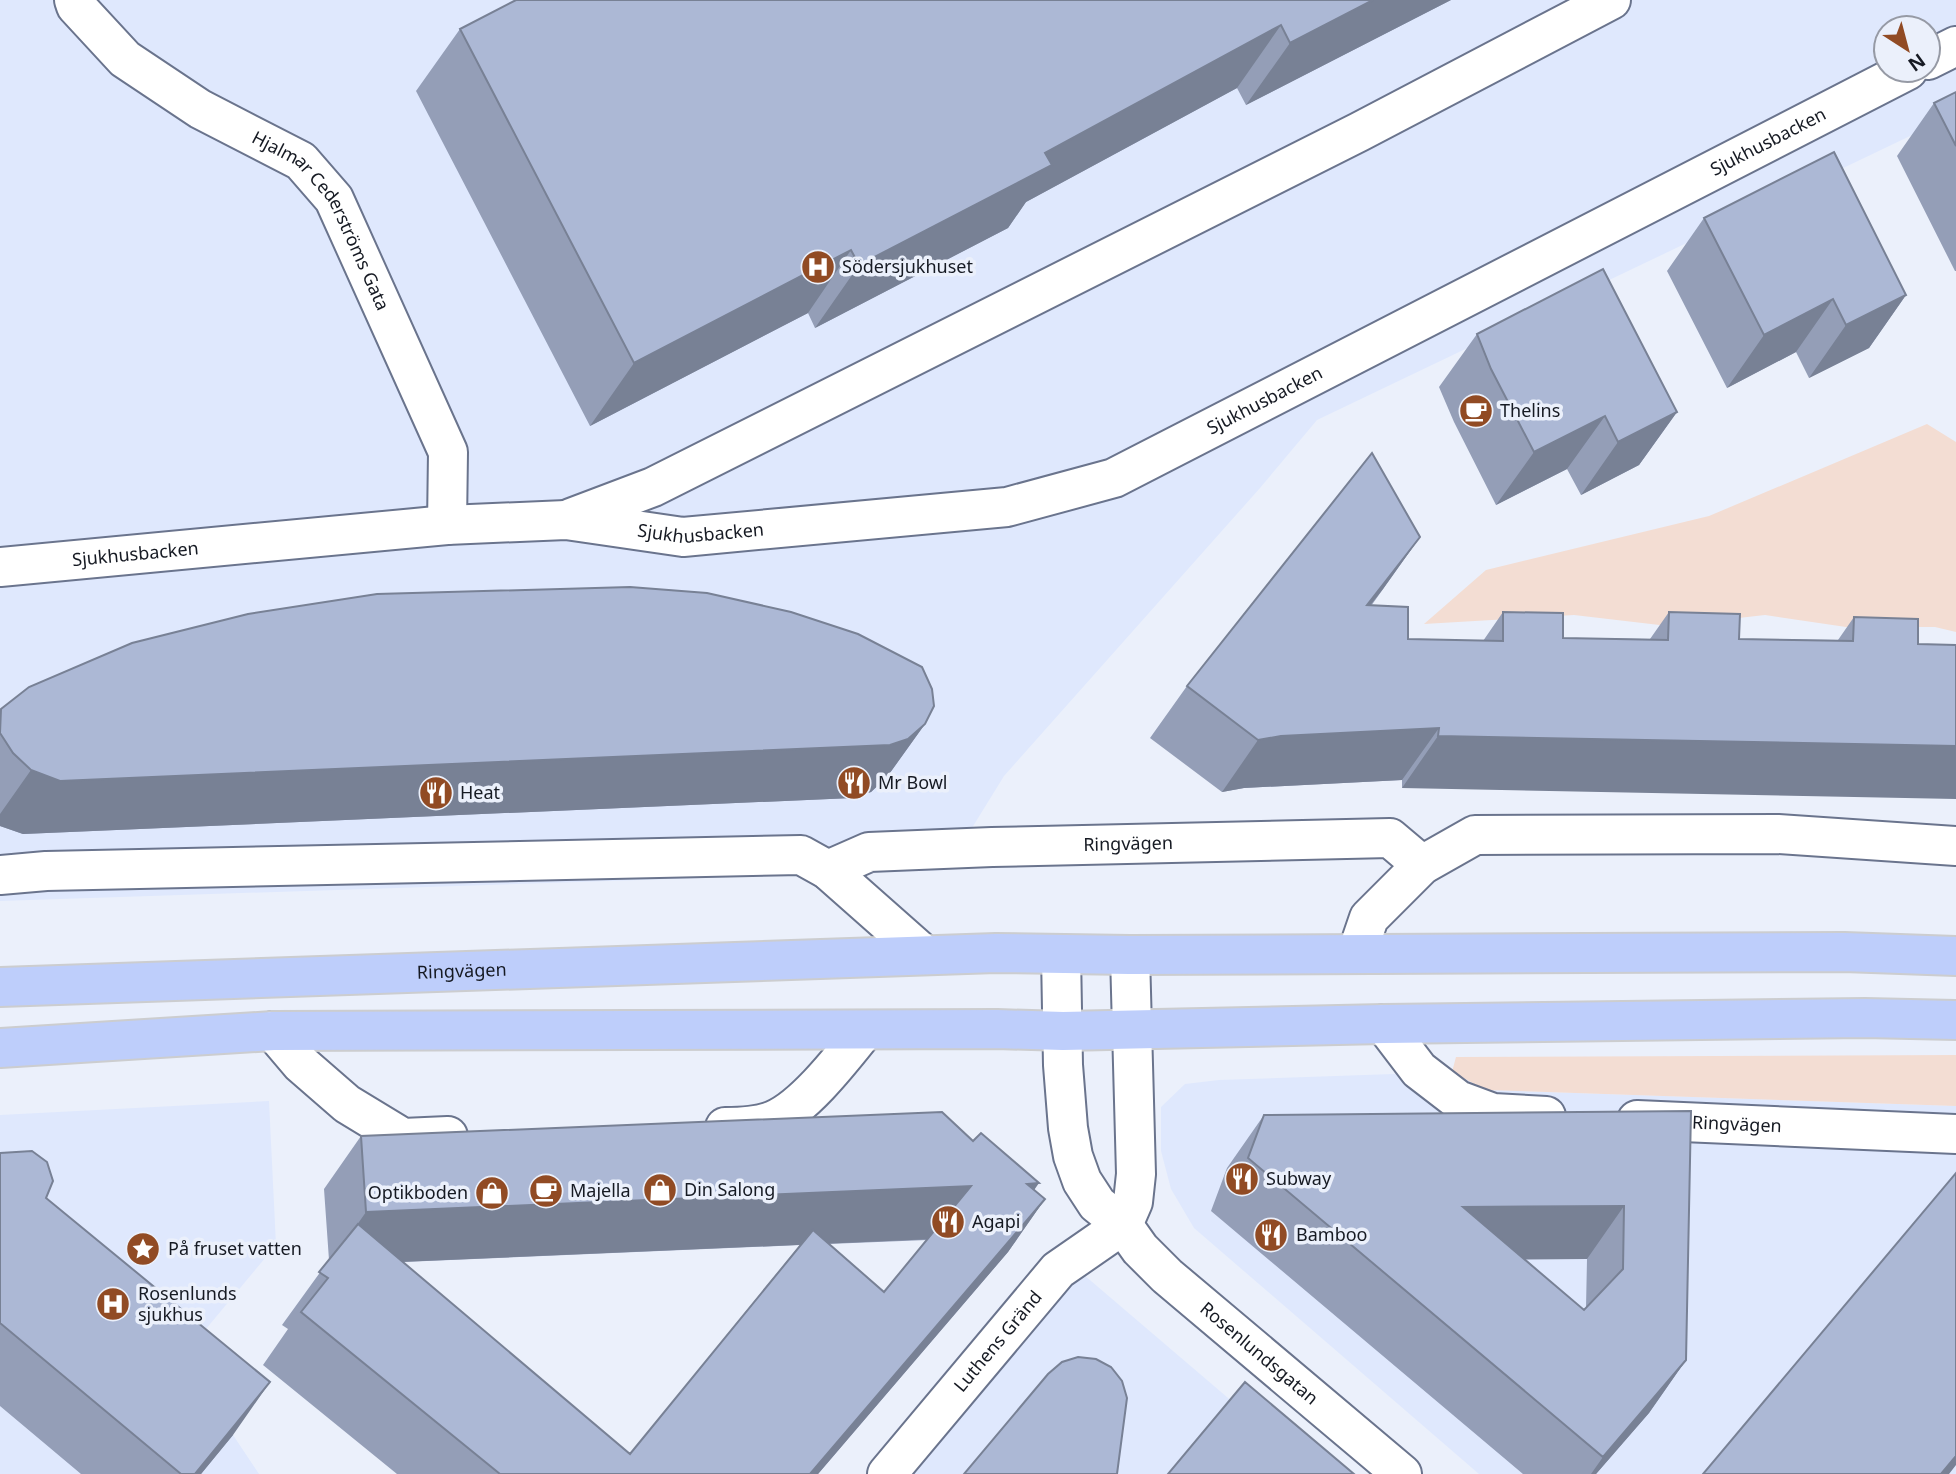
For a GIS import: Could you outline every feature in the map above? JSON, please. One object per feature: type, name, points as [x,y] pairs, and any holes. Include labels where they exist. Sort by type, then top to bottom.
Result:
[{"type":"main road","name":"Ringvägen","points":[[0,987],[923,954],[1844,952],[1956,956]]},
{"type":"main road","points":[[0,1048],[273,1031],[1063,1031],[1865,1018],[1956,1020]]},
{"type":"street","name":"Hjalmar Cederströms Gata","points":[[74,0],[76,6],[125,59],[200,109],[300,161],[334,199],[448,452],[447,525]]},
{"type":"street","name":"Sjukhusbacken","points":[[566,520],[653,487],[1310,156],[1611,0]]},
{"type":"street","name":"Sjukhusbacken","points":[[0,567],[447,525],[566,520],[683,537],[1007,507],[1114,478],[1881,84]]},
{"type":"street","points":[[1357,953],[1369,918],[1422,865],[1475,835],[1777,834],[1956,846]]},
{"type":"street","name":"Ringvägen","points":[[828,870],[869,852],[1390,838],[1422,865]]},
{"type":"street","points":[[0,875],[46,871],[801,855],[828,870],[923,954]]},
{"type":"street","name":"Rosenlundsgatan","points":[[1061,954],[1063,1077],[1068,1128],[1073,1156],[1082,1181],[1097,1204],[1124,1225],[1140,1249],[1167,1276],[1402,1474]]},
{"type":"street","points":[[1124,1225],[1133,1202],[1136,1174],[1130,955]]},
{"type":"street","name":"Ringvägen","points":[[1384,1024],[1419,1070],[1458,1100],[1493,1114],[1956,1134]]},
{"type":"street","points":[[273,1031],[301,1064],[347,1104],[403,1138],[485,1135]]},
{"type":"street","points":[[690,1128],[745,1126],[775,1120],[821,1082],[864,1031]]},
{"type":"street","name":"Luthens Gränd","points":[[887,1474],[1051,1277],[1124,1225]]},
{"type":"shaded area","name":"Södersjukhuset","points":[[0,0],[1956,0],[1956,114],[1317,420],[1004,776],[946,870],[0,901]]},
{"type":"shaded area","points":[[1927,424],[1956,442],[1956,632],[1935,627],[1846,627],[1765,615],[1668,626],[1574,615],[1424,624],[1486,570],[1709,516]]},
{"type":"shaded area","points":[[1956,1055],[1956,1106],[1486,1090],[1452,1072],[1456,1057]]},
{"type":"shaded area","points":[[1452,1072],[1486,1090],[1956,1106],[1956,1474],[1479,1474],[1194,1228],[1171,1189],[1161,1151],[1161,1107],[1185,1084],[1219,1080]]},
{"type":"shaded area","name":"Rosenlunds sjukhus","points":[[269,1101],[276,1245],[165,1378],[233,1435],[259,1474],[0,1474],[0,1115]]},
{"type":"shaded area","points":[[1077,1269],[1317,1474],[894,1474]]},
{"type":"building","points":[[516,0],[1373,0],[1290,43],[1281,25],[1045,153],[1052,165],[859,265],[851,250],[634,363],[460,29]]},
{"type":"building","points":[[1956,92],[1956,146],[1934,103]]},
{"type":"building","points":[[1834,152],[1906,295],[1846,325],[1833,299],[1764,335],[1704,218]]},
{"type":"building","points":[[1603,269],[1677,412],[1618,442],[1605,416],[1534,452],[1491,369],[1477,334]]},
{"type":"building","points":[[1372,453],[1420,537],[1367,605],[1408,607],[1408,639],[1503,641],[1503,612],[1563,613],[1563,638],[1668,640],[1669,612],[1740,614],[1739,639],[1853,641],[1854,617],[1918,619],[1918,644],[1956,645],[1956,746],[1438,736],[1439,728],[1281,736],[1258,740],[1187,686]]},
{"type":"building","points":[[630,587],[707,593],[791,612],[858,634],[922,667],[932,689],[934,706],[925,724],[908,739],[890,745],[60,781],[31,770],[13,753],[0,733],[1,709],[29,687],[132,643],[248,614],[377,594]]},
{"type":"building","points":[[1691,1111],[1686,1360],[1603,1457],[1248,1158],[1264,1115]],"holes":[[[1624,1206],[1623,1269],[1584,1310],[1463,1207]]]},
{"type":"building","points":[[942,1112],[973,1141],[981,1133],[1039,1183],[1027,1184],[1045,1199],[810,1474],[500,1474],[301,1312],[328,1278],[319,1272],[358,1224],[630,1454],[813,1230],[884,1292],[971,1186],[366,1212],[361,1136]]},
{"type":"building","points":[[32,1151],[47,1162],[53,1181],[46,1198],[270,1382],[195,1474],[181,1474],[0,1323],[0,1153]]},
{"type":"building","points":[[1956,1173],[1956,1456],[1941,1474],[1703,1474]]},
{"type":"building","points":[[1078,1357],[1096,1359],[1111,1367],[1122,1381],[1127,1398],[1117,1474],[964,1474],[1048,1374],[1062,1362]]},
{"type":"building","points":[[1245,1382],[1354,1474],[1168,1474]]},
{"type":"place","name":"Södersjukhuset","points":[[818,267]]},
{"type":"place","name":"Thelins","points":[[1476,411]]},
{"type":"place","name":"Mr Bowl","points":[[854,783]]},
{"type":"place","name":"Heat","points":[[436,793]]},
{"type":"place","name":"Subway","points":[[1242,1179]]},
{"type":"place","name":"Din Salong","points":[[660,1190]]},
{"type":"place","name":"Majella","points":[[546,1191]]},
{"type":"place","name":"Optikboden","points":[[492,1193]]},
{"type":"place","name":"Agapi","points":[[948,1222]]},
{"type":"place","name":"Bamboo","points":[[1271,1235]]},
{"type":"place","name":"På fruset vatten","points":[[143,1249]]},
{"type":"place","name":"Rosenlunds sjukhus","points":[[113,1304]]}]
